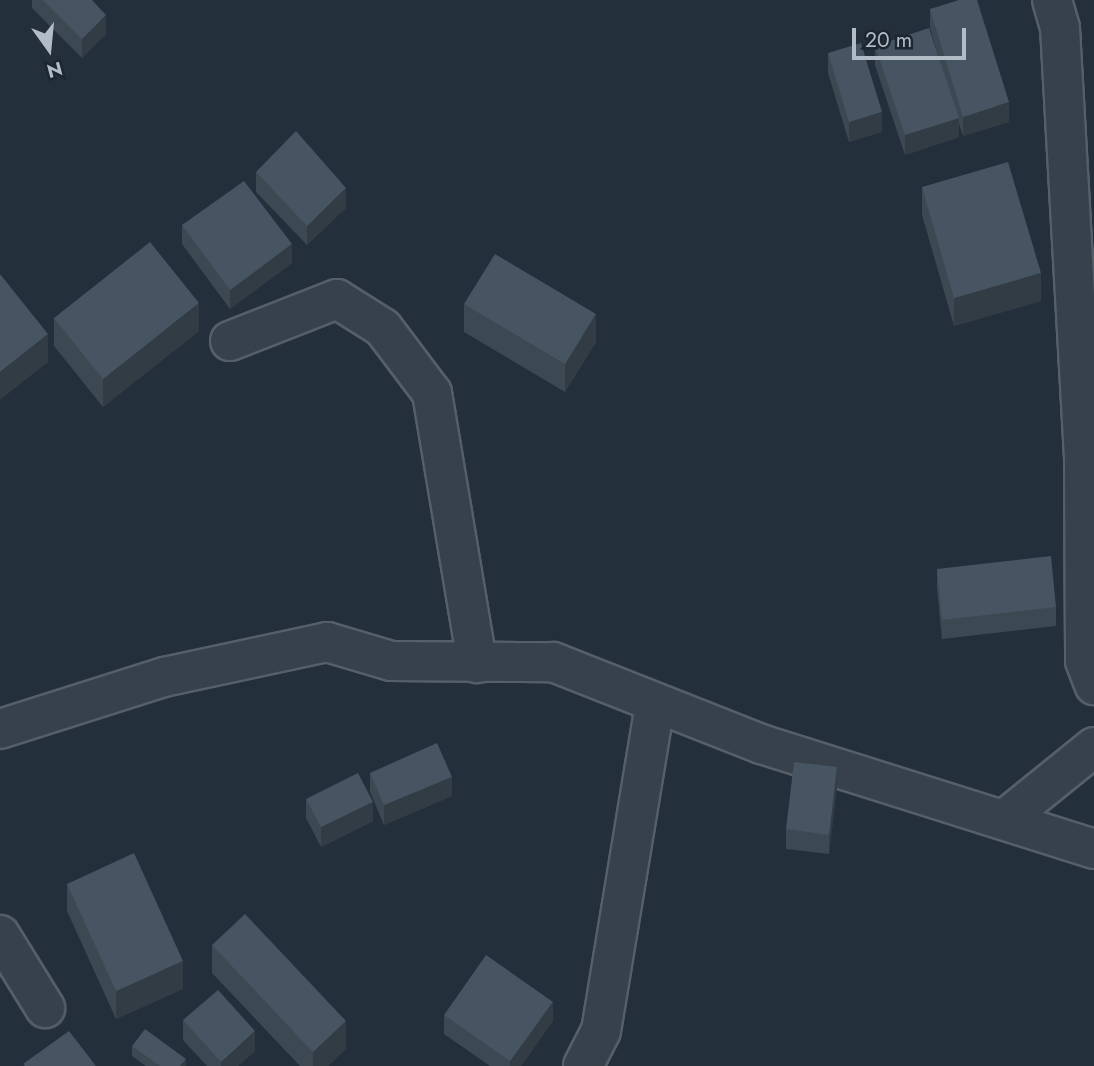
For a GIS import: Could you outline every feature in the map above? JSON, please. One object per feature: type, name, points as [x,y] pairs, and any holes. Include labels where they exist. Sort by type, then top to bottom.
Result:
[{"type":"street","points":[[1052,0],[1060,28],[1084,461],[1085,661],[1094,685]]},
{"type":"street","points":[[230,341],[337,299],[383,328],[432,393],[477,663]]},
{"type":"street","points":[[0,729],[164,677],[327,642],[391,661],[553,662],[655,704],[1094,849]]},
{"type":"street","points":[[583,1066],[601,1031],[655,704]]},
{"type":"street","points":[[1004,820],[1094,747]]},
{"type":"street","points":[[0,935],[45,1008]]},
{"type":"building","points":[[43,0],[92,0],[106,15],[82,39]]},
{"type":"building","points":[[959,0],[977,0],[1009,102],[963,117],[930,9]]},
{"type":"building","points":[[929,28],[959,118],[905,135],[875,46]]},
{"type":"building","points":[[861,43],[882,112],[849,122],[828,53]]},
{"type":"building","points":[[296,131],[346,188],[307,226],[256,172]]},
{"type":"building","points":[[1008,162],[1041,273],[954,298],[922,187]]},
{"type":"building","points":[[244,181],[292,244],[230,290],[182,225]]},
{"type":"building","points":[[150,242],[199,303],[103,379],[54,318]]},
{"type":"building","points":[[495,254],[596,314],[565,364],[464,304]]},
{"type":"building","points":[[0,274],[48,334],[0,372]]},
{"type":"building","points":[[1051,556],[1056,607],[942,620],[937,569]]},
{"type":"building","points":[[437,743],[452,777],[384,805],[370,773]]},
{"type":"building","points":[[794,762],[837,767],[829,835],[786,829]]},
{"type":"building","points":[[358,773],[373,802],[321,827],[306,799]]},
{"type":"building","points":[[134,853],[183,961],[116,991],[67,884]]},
{"type":"building","points":[[245,914],[346,1021],[313,1052],[212,945]]},
{"type":"building","points":[[486,955],[553,1002],[510,1061],[444,1015]]},
{"type":"building","points":[[218,990],[255,1031],[221,1062],[183,1020]]},
{"type":"building","points":[[145,1029],[186,1059],[180,1066],[160,1066],[132,1046]]},
{"type":"building","points":[[69,1031],[96,1066],[23,1064]]}]
